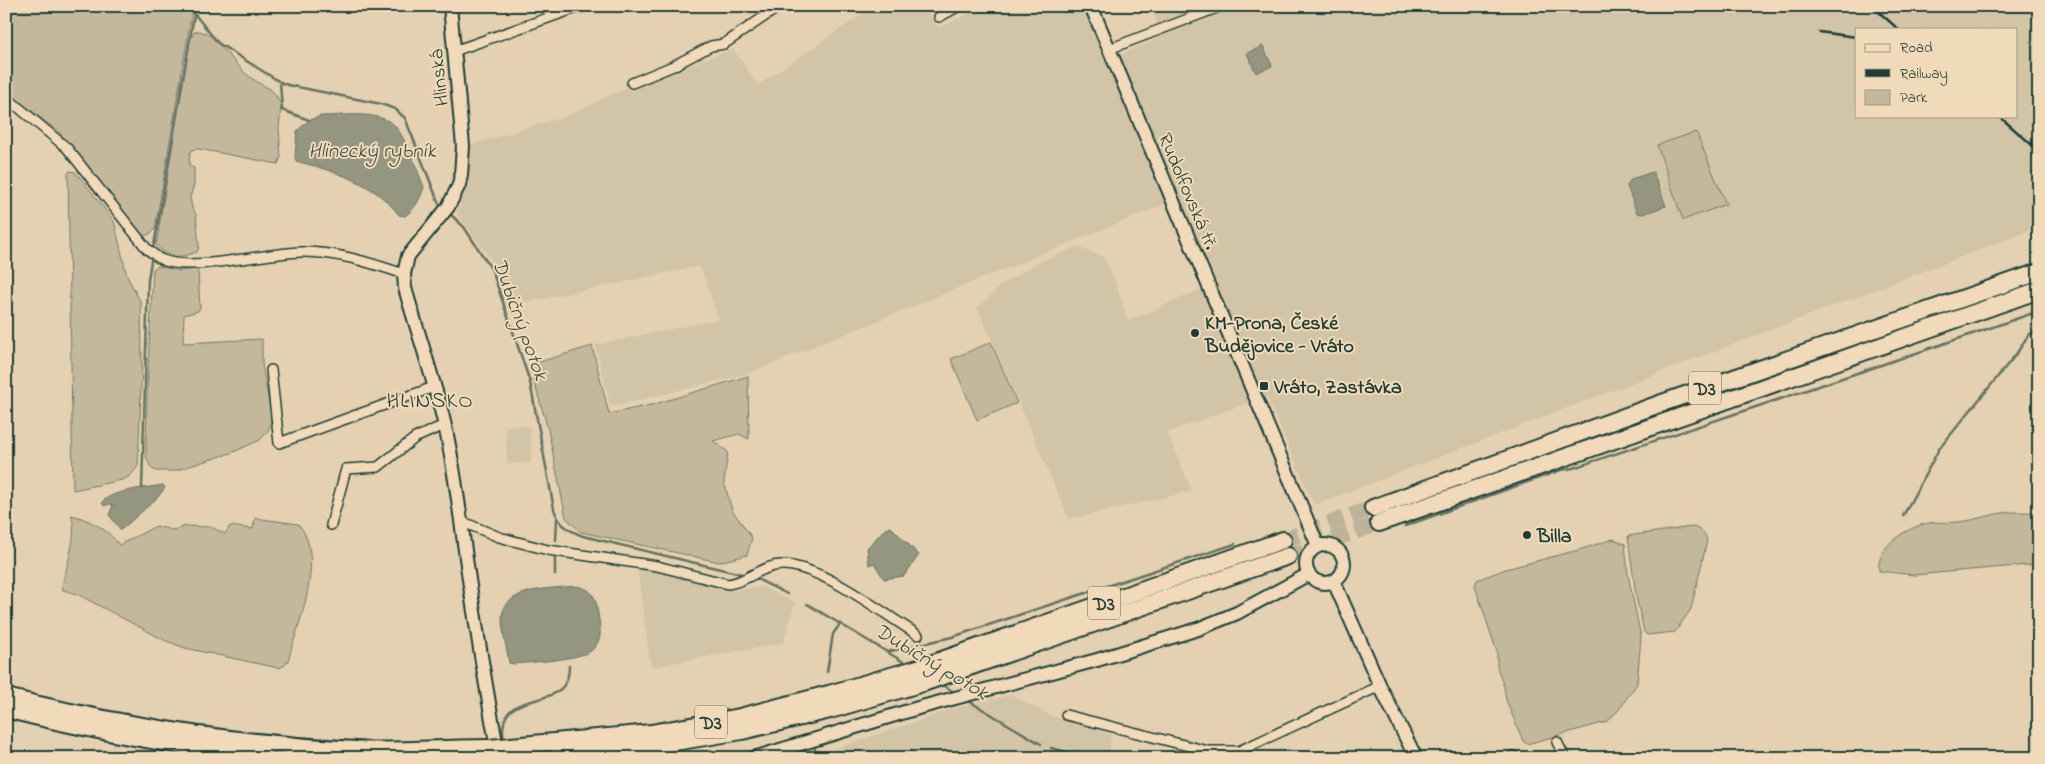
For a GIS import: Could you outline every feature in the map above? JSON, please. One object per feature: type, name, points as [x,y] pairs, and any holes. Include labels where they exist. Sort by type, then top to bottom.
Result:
[{"type":"highway","name":"D3","points":[[2039,272],[1674,398],[1376,516],[2039,290]]},
{"type":"highway","name":"D3","points":[[6,697],[82,716],[183,734],[269,744],[358,750],[500,751],[651,733],[740,717],[925,666],[1286,548],[924,683],[830,710],[742,731],[650,746],[555,758]]},
{"type":"highway","points":[[6,709],[66,724],[163,743],[266,758]]},
{"type":"street","name":"Hlinská","points":[[404,274],[408,256],[446,210],[459,185],[464,146],[450,6]]},
{"type":"street","points":[[454,51],[582,6]]},
{"type":"street","points":[[632,83],[673,66],[711,46],[724,44],[780,6]]},
{"type":"street","points":[[939,17],[959,6]]},
{"type":"street","name":"Rudolfovská tř.","points":[[1091,6],[1318,546]]},
{"type":"street","points":[[1109,49],[1222,6]]},
{"type":"street","points":[[6,97],[53,134],[67,148],[147,249],[162,260],[180,264],[301,252],[334,254],[404,274],[405,288],[444,425],[463,522],[478,640],[500,751]]},
{"type":"street","points":[[271,370],[279,443],[434,387]]},
{"type":"street","points":[[332,525],[346,469],[378,467],[416,438],[444,425]]},
{"type":"street","points":[[463,522],[499,537],[548,550],[657,566],[728,584],[738,583],[758,571],[781,565],[801,567],[839,584],[918,635]]},
{"type":"street","points":[[1318,546],[1331,546],[1342,554],[1345,566],[1343,573],[1334,582],[1328,584],[1317,582],[1309,574],[1306,561],[1308,555],[1318,546]]},
{"type":"street","points":[[754,758],[946,700],[1097,660],[1198,630],[1237,613],[1309,574]]},
{"type":"street","points":[[1334,582],[1411,756]]},
{"type":"street","points":[[1066,715],[1208,751],[1239,750],[1380,686]]},
{"type":"street","points":[[1557,742],[1565,758]]},
{"type":"shaded area","points":[[874,6],[925,6],[938,28],[986,6],[1089,6],[1118,56],[1163,36],[1149,6],[2039,6],[2039,227],[1314,505],[1266,395],[1167,433],[1192,491],[1069,519],[978,308],[1001,285],[1039,262],[1077,247],[1104,257],[1116,284],[1128,321],[1217,283],[1180,198],[746,374],[611,407],[595,345],[719,319],[700,266],[507,306],[495,264],[457,214],[466,176],[466,146],[564,117],[633,85],[733,49],[758,85]]},
{"type":"shaded area","points":[[506,426],[530,426],[531,463],[507,464]]},
{"type":"shaded area","points":[[637,567],[734,591],[762,587],[795,603],[783,643],[651,667]]},
{"type":"shaded area","points":[[1011,695],[1051,716],[1111,734],[1109,758],[821,758],[825,752],[956,708]]},
{"type":"green space","points":[[6,6],[188,6],[192,12],[155,229],[150,234],[144,236],[140,232],[59,132],[20,102],[6,88]]},
{"type":"green space","points":[[199,31],[213,38],[246,74],[276,95],[281,105],[279,129],[281,157],[278,164],[199,149],[194,149],[190,152],[189,166],[194,168],[194,185],[190,197],[192,208],[196,214],[199,247],[197,252],[175,256],[169,255],[156,245],[190,40],[194,32]]},
{"type":"green space","points":[[1696,132],[1726,204],[1683,220],[1657,145]]},
{"type":"green space","points":[[70,171],[75,172],[79,176],[114,221],[127,276],[141,303],[142,365],[138,466],[130,476],[122,480],[73,490],[68,173]]},
{"type":"green space","points":[[158,266],[180,271],[195,269],[198,271],[200,308],[198,311],[184,315],[183,343],[262,339],[262,365],[272,418],[268,431],[260,440],[231,453],[174,471],[156,471],[151,468],[146,457],[153,269]]},
{"type":"green space","points":[[991,342],[1017,403],[977,420],[951,359]]},
{"type":"green space","points":[[592,346],[609,414],[655,404],[748,376],[749,439],[739,434],[713,441],[728,452],[724,482],[732,510],[752,538],[747,555],[719,562],[581,532],[566,518],[548,429],[529,365]]},
{"type":"green space","points":[[2008,512],[2039,512],[2039,564],[1914,575],[1879,571],[1879,562],[1886,547],[1908,530],[1928,523],[1959,522]]},
{"type":"green space","points":[[71,515],[85,519],[98,526],[119,545],[156,526],[172,530],[187,526],[211,527],[225,534],[230,526],[253,529],[255,518],[298,524],[306,538],[310,554],[310,572],[308,591],[288,661],[284,666],[278,668],[185,648],[164,640],[77,594],[63,590],[62,586],[74,531]]},
{"type":"green space","points":[[1691,527],[1702,531],[1707,541],[1691,609],[1675,632],[1647,635],[1644,632],[1636,596],[1628,536]]},
{"type":"green space","points":[[1613,539],[1625,544],[1628,575],[1641,637],[1637,684],[1617,712],[1606,722],[1527,744],[1523,741],[1506,700],[1497,667],[1497,652],[1475,586],[1477,580],[1506,569]]},
{"type":"water","points":[[1263,46],[1272,66],[1256,73],[1247,53]]},
{"type":"water","name":"Hlinecký rybník","points":[[368,115],[393,124],[402,136],[424,187],[417,203],[409,213],[405,216],[399,215],[389,203],[352,179],[296,161],[297,131],[309,120],[321,116]]},
{"type":"water","points":[[1653,172],[1666,206],[1643,214],[1637,213],[1627,186],[1631,179]]},
{"type":"water","points":[[163,485],[165,488],[157,498],[121,530],[109,515],[113,505],[104,506],[102,502],[122,492]]},
{"type":"water","points":[[891,527],[919,555],[904,576],[884,579],[874,563],[869,565],[867,548],[885,529]]},
{"type":"water","points":[[574,586],[587,589],[595,598],[600,632],[599,639],[594,648],[584,654],[565,659],[509,663],[502,623],[505,607],[511,600],[530,591]]},
{"type":"waterway","name":"Dubičný potok","points":[[188,6],[218,43],[280,82],[381,104],[395,109],[405,118],[439,204],[444,207]]},
{"type":"waterway","points":[[154,245],[194,15]]},
{"type":"waterway","points":[[280,82],[282,110],[309,120]]},
{"type":"waterway","name":"Dubičný potok","points":[[449,213],[464,227],[492,270],[530,382],[554,509],[561,523],[583,536],[741,574]]},
{"type":"waterway","points":[[142,488],[148,280],[151,261]]},
{"type":"waterway","points":[[1405,526],[1561,470],[1573,468],[2039,311]]},
{"type":"waterway","points":[[1903,516],[1939,449],[2017,353],[2029,334],[2039,331]]},
{"type":"waterway","points":[[556,540],[557,519]]},
{"type":"waterway","points":[[887,652],[952,637],[1235,544]]},
{"type":"waterway","points":[[555,554],[555,574]]},
{"type":"waterway","name":"Dubičný potok","points":[[755,578],[787,594]]},
{"type":"waterway","name":"Dubičný potok","points":[[807,604],[907,664]]},
{"type":"waterway","points":[[827,672],[833,634],[840,624]]},
{"type":"waterway","points":[[504,742],[504,723],[510,711],[520,705],[558,692],[566,682],[569,666]]},
{"type":"waterway","name":"Dubičný potok","points":[[939,683],[956,693]]},
{"type":"waterway","name":"Dubičný potok","points":[[967,700],[1041,744]]},
{"type":"waterway","name":"Dubičný potok","points":[[1051,748],[1091,758]]},
{"type":"waterway","points":[[813,758],[815,749]]},
{"type":"tunnel","points":[[1283,540],[1373,508]]},
{"type":"tunnel","points":[[1288,556],[1379,523]]},
{"type":"railway","points":[[1872,6],[1897,28]]},
{"type":"railway","points":[[1819,32],[1855,37]]},
{"type":"railway","points":[[2001,118],[2039,151]]},
{"type":"place","name":"KM-Prona, České Budějovice - Vráto","points":[[1195,333]]},
{"type":"place","name":"Vráto, Zastávka","points":[[1264,386]]},
{"type":"place","name":"Billa","points":[[1527,535]]},
{"type":"district","name":"HLINSKO","points":[[430,399]]}]
